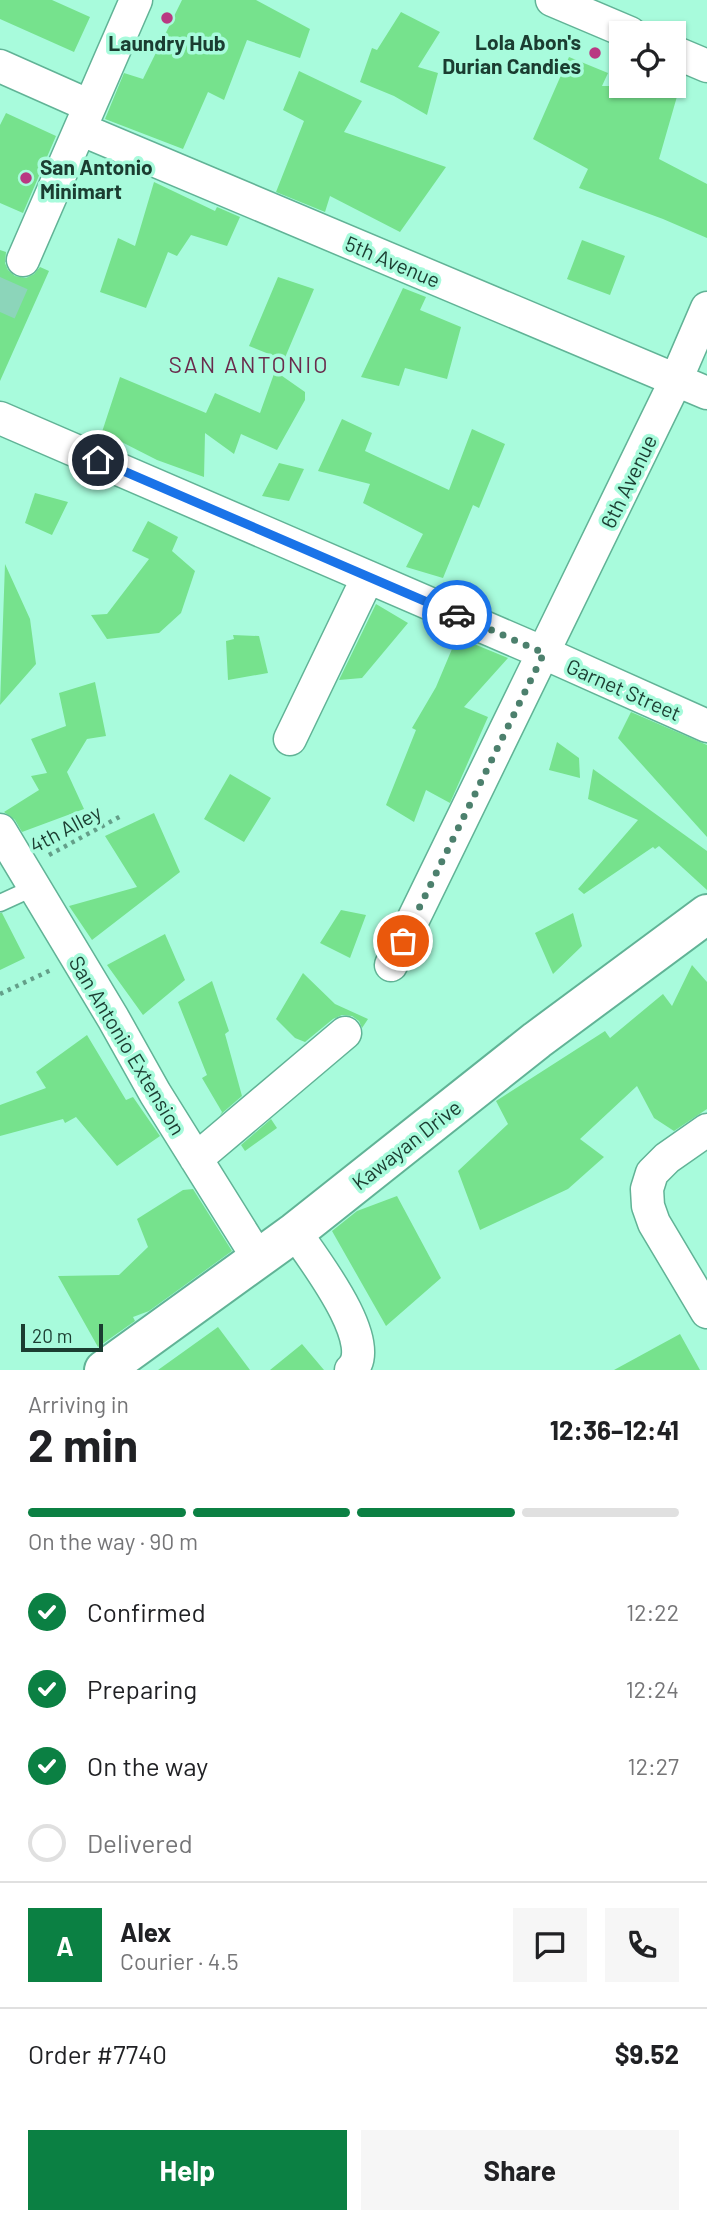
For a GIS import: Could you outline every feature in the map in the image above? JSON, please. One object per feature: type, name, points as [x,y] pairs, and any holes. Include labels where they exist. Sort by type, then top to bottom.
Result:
[{"type":"street","points":[[23,260],[136,0]]},
{"type":"street","points":[[552,0],[609,24]]},
{"type":"street","points":[[686,57],[707,66]]},
{"type":"street","name":"5th Avenue","points":[[0,66],[85,117],[707,393]]},
{"type":"street","name":"6th Avenue","points":[[391,965],[676,380],[707,308]]},
{"type":"street","name":"Garnet Street","points":[[0,418],[368,576],[707,726]]},
{"type":"street","points":[[290,739],[368,576]]},
{"type":"street","name":"San Antonio Extension","points":[[0,830],[155,1093],[258,1258]]},
{"type":"street","name":"Kawayan Drive","points":[[104,1370],[295,1232],[537,1040],[707,914]]},
{"type":"street","points":[[196,1159],[345,1033]]},
{"type":"street","points":[[707,1130],[667,1158],[652,1174],[647,1189],[648,1206],[654,1223],[707,1312]]},
{"type":"street","points":[[295,1232],[338,1298],[355,1331],[359,1356],[351,1370]]},
{"type":"lane","points":[[0,903],[29,878]]},
{"type":"path","name":"4th Alley","points":[[29,878],[121,816]]},
{"type":"path","points":[[0,995],[77,958]]},
{"type":"building","points":[[0,0],[52,0],[90,17],[74,52],[0,19]]},
{"type":"building","points":[[182,0],[256,0],[310,29],[300,58],[247,40],[224,100],[208,92],[183,149],[105,119],[124,73],[143,79]]},
{"type":"building","points":[[401,12],[440,32],[418,67],[438,73],[427,115],[394,96],[360,82],[372,48],[377,50]]},
{"type":"building","points":[[569,57],[608,73],[602,86],[609,86],[609,98],[677,98],[659,159],[707,184],[707,238],[579,188],[588,169],[533,139]]},
{"type":"building","points":[[299,71],[362,101],[344,132],[446,167],[400,232],[330,196],[325,212],[276,192],[304,121],[283,110]]},
{"type":"building","points":[[6,113],[56,136],[23,213],[0,203],[0,125]]},
{"type":"building","points":[[154,182],[215,211],[217,207],[240,217],[227,246],[191,235],[177,256],[168,252],[146,308],[100,292],[118,238],[135,246]]},
{"type":"building","points":[[582,240],[625,256],[610,295],[567,279]]},
{"type":"building","points":[[0,250],[6,252],[5,263],[15,276],[26,278],[40,267],[49,271],[0,381]]},
{"type":"building","points":[[278,277],[314,289],[284,360],[249,346]]},
{"type":"building","points":[[403,288],[426,297],[420,310],[461,327],[447,379],[405,368],[399,386],[361,377]]},
{"type":"building","points":[[275,371],[305,392],[305,400],[277,450],[241,434],[234,454],[205,433],[204,477],[157,460],[102,432],[120,377],[206,413],[215,393],[260,413]]},
{"type":"building","points":[[342,419],[372,433],[365,451],[449,490],[472,429],[505,444],[479,508],[473,505],[443,578],[406,567],[423,534],[363,503],[370,484],[318,471]]},
{"type":"building","points":[[279,463],[304,469],[289,501],[262,496]]},
{"type":"building","points":[[35,493],[68,502],[52,535],[25,523]]},
{"type":"building","points":[[148,521],[178,537],[172,551],[195,571],[181,613],[159,633],[107,639],[91,615],[107,614],[149,559],[132,551]]},
{"type":"building","points":[[5,564],[30,619],[36,664],[0,705]]},
{"type":"building","points":[[376,604],[408,623],[362,678],[339,680]]},
{"type":"building","points":[[233,635],[259,636],[268,673],[228,680],[226,641],[234,639]]},
{"type":"building","points":[[457,637],[508,658],[464,707],[488,717],[450,803],[426,790],[414,822],[386,805],[416,730],[412,728],[436,687]]},
{"type":"building","points":[[95,682],[106,736],[87,739],[67,772],[84,809],[22,832],[15,820],[4,812],[39,790],[31,776],[47,773],[31,739],[66,726],[59,693]]},
{"type":"building","points":[[631,712],[707,745],[707,837],[618,738]]},
{"type":"building","points":[[557,742],[579,758],[580,778],[549,770]]},
{"type":"building","points":[[593,769],[707,851],[707,890],[659,846],[655,849],[653,847],[584,894],[578,889],[638,820],[588,799]]},
{"type":"building","points":[[230,774],[271,798],[244,842],[204,819]]},
{"type":"building","points":[[154,813],[180,872],[92,940],[69,906],[137,887],[105,836]]},
{"type":"building","points":[[341,910],[366,915],[350,958],[320,943]]},
{"type":"building","points":[[0,913],[25,958],[0,970]]},
{"type":"building","points":[[573,913],[582,946],[553,974],[535,933]]},
{"type":"building","points":[[165,934],[185,980],[143,1015],[107,965]]},
{"type":"building","points":[[692,965],[707,982],[707,1109],[674,1131],[654,1118],[637,1086],[580,1139],[604,1157],[568,1189],[480,1230],[458,1171],[508,1124],[496,1101],[605,1031],[610,1038],[663,994],[672,1006]]},
{"type":"building","points":[[303,973],[335,1004],[368,1019],[362,1028],[359,1021],[352,1016],[342,1015],[305,1042],[295,1038],[276,1019]]},
{"type":"building","points":[[212,981],[229,1031],[225,1034],[242,1096],[220,1115],[222,1112],[202,1078],[207,1075],[178,1002]]},
{"type":"building","points":[[87,1035],[126,1100],[133,1097],[160,1136],[117,1166],[76,1117],[65,1123],[63,1119],[0,1136],[0,1105],[46,1088],[36,1072]]},
{"type":"building","points":[[271,1119],[277,1128],[245,1151],[241,1145]]},
{"type":"building","points":[[193,1189],[232,1251],[149,1311],[133,1317],[135,1321],[98,1347],[58,1276],[119,1275],[148,1247],[137,1219],[183,1190]]},
{"type":"building","points":[[397,1196],[441,1278],[386,1326],[332,1231],[357,1211]]},
{"type":"building","points":[[218,1327],[250,1370],[158,1370]]},
{"type":"building","points":[[680,1334],[700,1370],[614,1370]]},
{"type":"building","points":[[302,1344],[324,1370],[270,1370]]},
{"type":"tunnel","points":[[0,312],[23,260]]},
{"type":"way so far","points":[[403,941],[544,653],[457,615]]},
{"type":"place","name":"Laundry Hub","points":[[167,18]]},
{"type":"place","name":"Lola Abon's Durian Candies","points":[[595,53]]},
{"type":"place","name":"San Antonio Minimart","points":[[26,178]]},
{"type":"district","name":"SAN ANTONIO","points":[[249,364]]},
{"type":"route","points":[[98,460],[457,615]]}]
